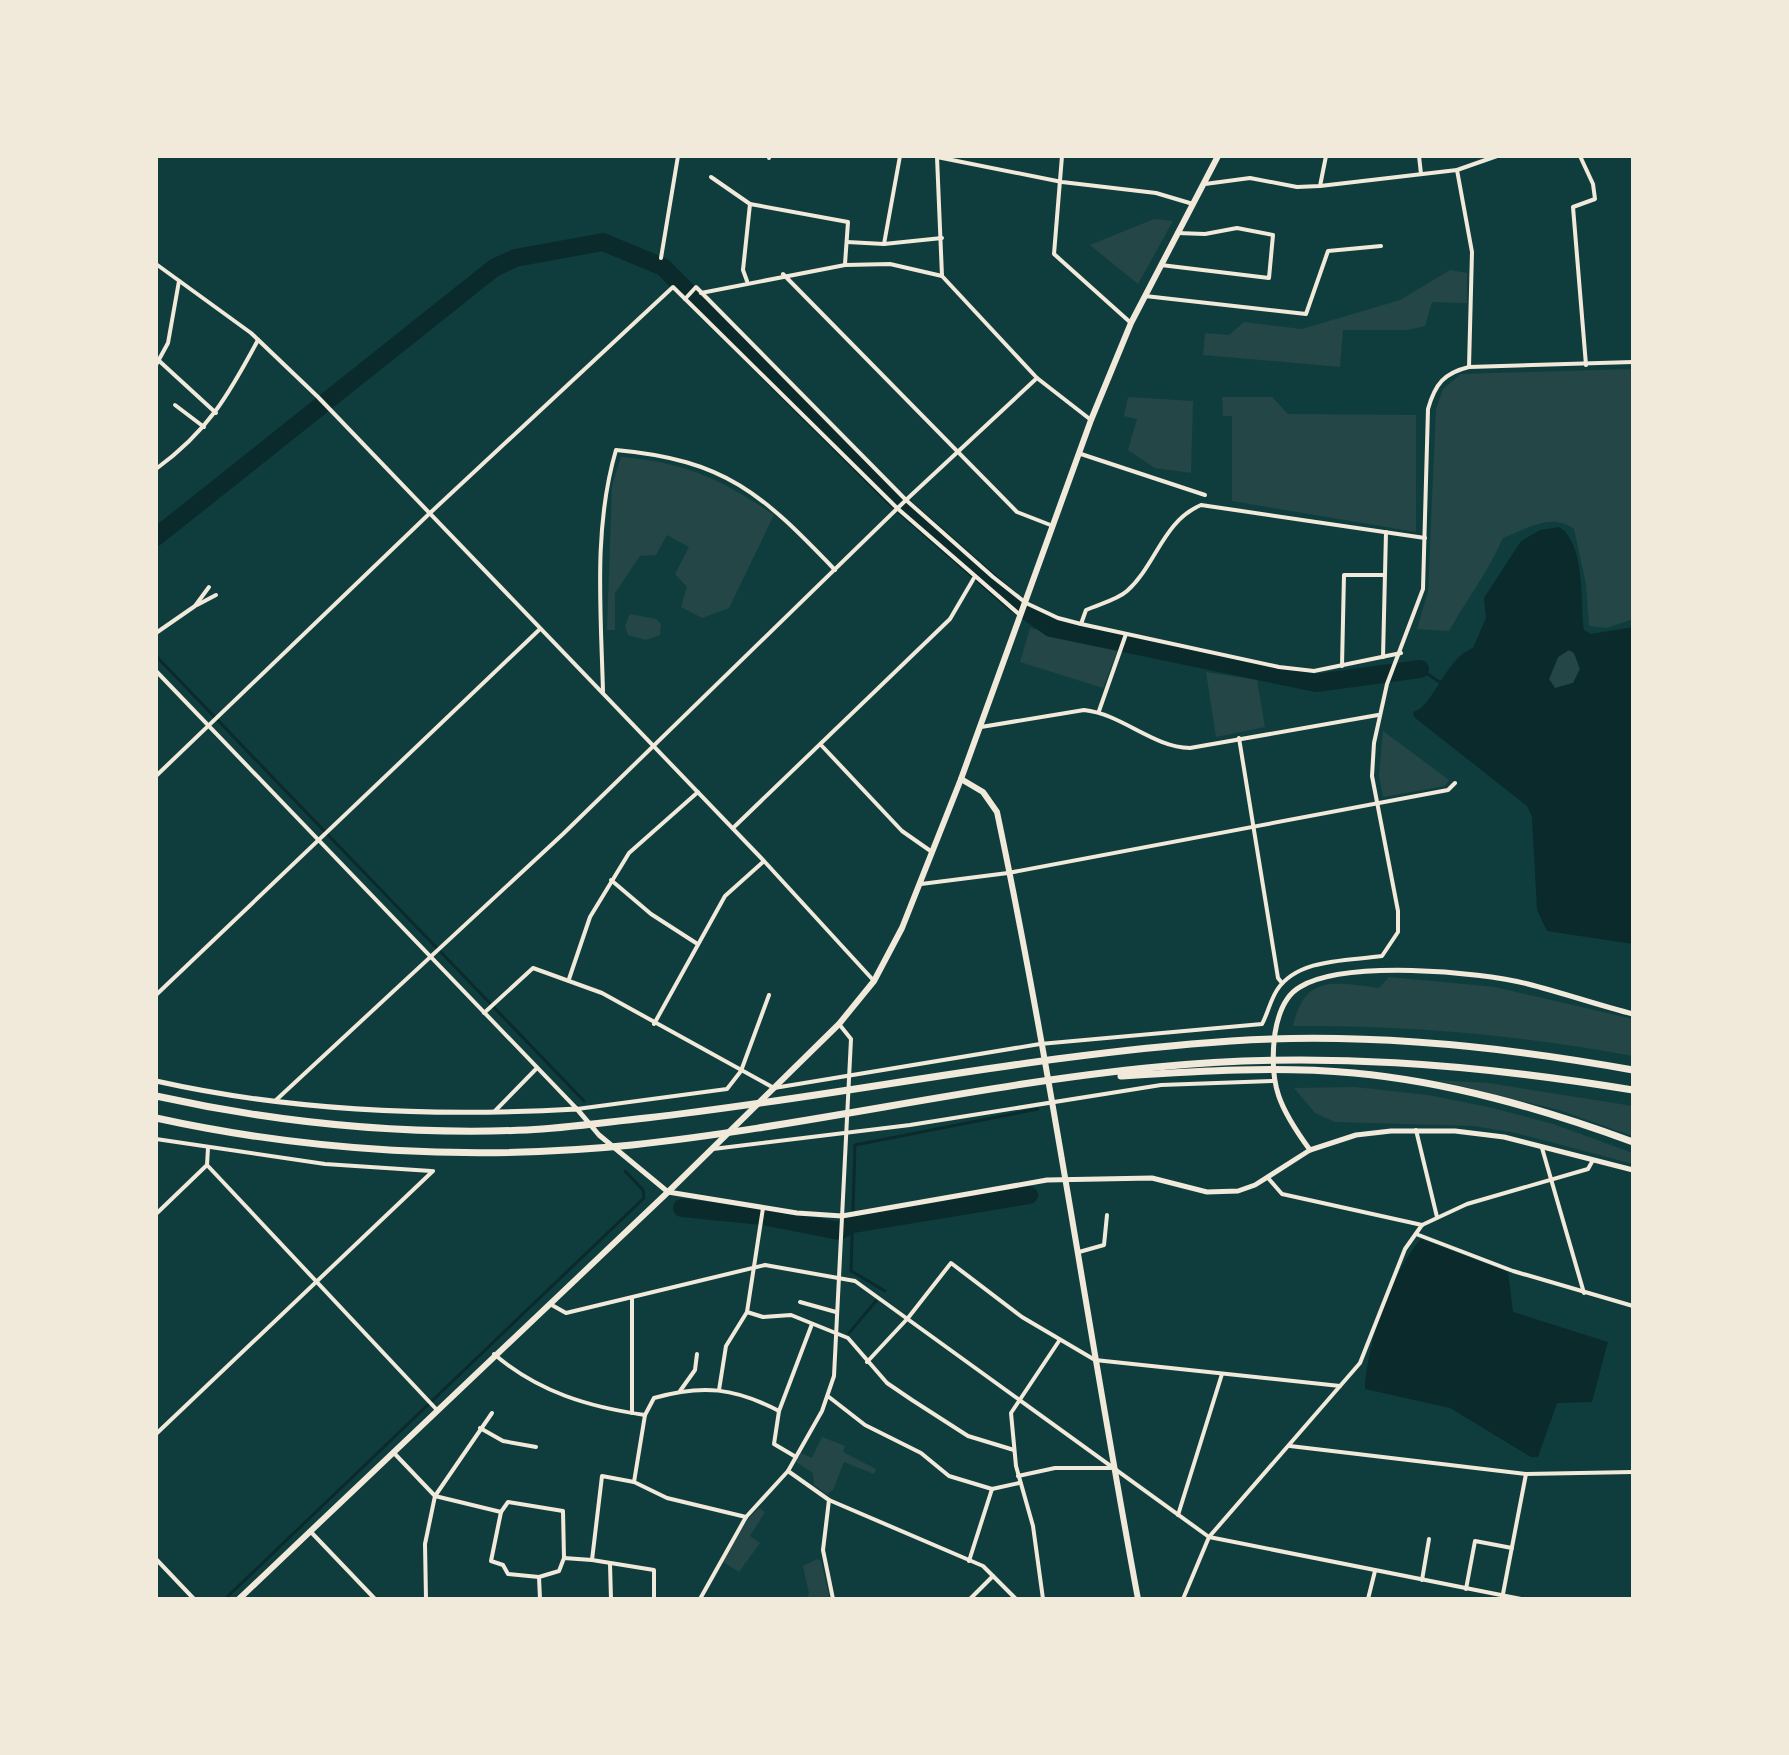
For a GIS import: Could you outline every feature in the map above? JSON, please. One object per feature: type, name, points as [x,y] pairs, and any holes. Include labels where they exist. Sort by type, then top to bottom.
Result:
[{"type":"highway","points":[[156,1096],[320,1123],[430,1130],[530,1130],[688,1113],[974,1069],[1134,1049],[1313,1039],[1466,1045],[1633,1070]]},
{"type":"highway","points":[[156,1118],[320,1145],[456,1152],[531,1151],[671,1139],[1055,1079],[1158,1067],[1313,1060],[1465,1068],[1633,1090]]},
{"type":"highway","points":[[1055,1079],[1238,1069],[1310,1070],[1421,1082],[1566,1117],[1633,1142]]},
{"type":"main road","points":[[239,1599],[436,1408],[713,1149],[839,1024],[874,981],[902,928],[920,884],[981,727],[1091,420],[1131,323],[1218,156]]},
{"type":"main road","points":[[961,779],[983,792],[997,812],[1067,1179],[1095,1360],[1138,1599]]},
{"type":"street","points":[[661,258],[678,156]]},
{"type":"street","points":[[884,244],[900,156]]},
{"type":"street","points":[[1062,156],[1054,254],[1131,323]]},
{"type":"street","points":[[1320,186],[1326,156]]},
{"type":"street","points":[[1419,156],[1421,174]]},
{"type":"street","points":[[1203,184],[1250,178],[1297,187],[1320,186],[1457,170],[1497,156]]},
{"type":"street","points":[[1580,156],[1593,184],[1595,199],[1573,207],[1586,365]]},
{"type":"street","points":[[942,276],[937,157],[1062,182],[1111,185],[1193,204]]},
{"type":"street","points":[[1457,170],[1472,252],[1469,367]]},
{"type":"street","points":[[711,177],[750,204],[848,222],[845,265]]},
{"type":"street","points":[[747,282],[743,270],[750,204]]},
{"type":"street","points":[[1161,265],[1269,278],[1273,235],[1237,228],[1205,234],[1177,233]]},
{"type":"street","points":[[847,242],[884,244],[942,238]]},
{"type":"street","points":[[1145,296],[1306,314],[1328,251],[1381,246]]},
{"type":"street","points":[[156,264],[258,340],[318,397],[733,828],[874,981]]},
{"type":"street","points":[[701,293],[783,274],[845,265],[890,264],[942,276],[1037,378],[1091,420]]},
{"type":"street","points":[[783,274],[1017,512],[1053,526]]},
{"type":"street","points":[[179,281],[170,335],[157,361],[216,413]]},
{"type":"street","points":[[156,776],[430,513],[673,287],[897,508],[1021,616]]},
{"type":"street","points":[[685,299],[696,287],[906,500],[1026,603],[1058,618],[1081,624],[1279,667],[1314,671],[1401,653]]},
{"type":"street","points":[[156,469],[190,444],[216,413],[258,340]]},
{"type":"street","points":[[485,1012],[533,968],[569,979],[774,1088],[1040,1044],[1262,1024],[1282,983],[1308,967],[1382,956],[1398,932],[1398,911],[1372,776],[1379,715],[1387,684],[1423,589],[1428,409],[1434,388],[1450,372],[1469,367],[1633,362]]},
{"type":"street","points":[[274,1103],[563,834],[897,508],[1037,378]]},
{"type":"street","points":[[175,405],[204,427]]},
{"type":"street","points":[[603,694],[601,549],[606,485],[616,450],[664,455],[729,478],[776,509],[835,570]]},
{"type":"street","points":[[1081,454],[1205,495]]},
{"type":"street","points":[[1081,624],[1086,610],[1125,593],[1171,527],[1186,511],[1201,505],[1425,538]]},
{"type":"street","points":[[1383,657],[1386,532]]},
{"type":"street","points":[[1342,666],[1344,575],[1385,575]]},
{"type":"street","points":[[733,828],[822,746],[950,619],[974,578]]},
{"type":"street","points":[[195,606],[209,587]]},
{"type":"street","points":[[156,633],[216,595]]},
{"type":"street","points":[[156,995],[540,629]]},
{"type":"street","points":[[1099,711],[1126,634]]},
{"type":"street","points":[[156,671],[432,953],[599,1135],[668,1192],[761,1210],[842,1216],[1067,1179],[1152,1178],[1222,1193],[1247,1188],[1310,1150],[1356,1135],[1416,1130],[1504,1137],[1633,1170]]},
{"type":"street","points":[[981,727],[1084,710],[1099,711],[1174,747],[1190,748],[1379,715]]},
{"type":"street","points":[[1239,738],[1278,978],[1282,983]]},
{"type":"street","points":[[822,746],[902,831],[932,852]]},
{"type":"street","points":[[920,884],[1008,873],[1448,790],[1455,783]]},
{"type":"street","points":[[569,979],[590,917],[629,853],[698,792]]},
{"type":"street","points":[[654,1024],[696,943],[725,896],[764,861]]},
{"type":"street","points":[[611,880],[651,914],[696,943]]},
{"type":"street","points":[[1310,1150],[1284,1115],[1273,1081],[1272,1054],[1284,1004],[1297,988],[1334,975],[1418,970],[1505,979],[1633,1014]]},
{"type":"street","points":[[156,1081],[274,1103],[492,1114],[577,1109],[727,1089],[741,1071],[769,995]]},
{"type":"street","points":[[700,1599],[746,1517],[788,1471],[829,1397],[834,1376],[851,1039],[839,1024]]},
{"type":"street","points":[[492,1114],[537,1068]]},
{"type":"street","points":[[713,1149],[1052,1103],[1161,1085],[1273,1081]]},
{"type":"street","points":[[1416,1130],[1437,1218]]},
{"type":"street","points":[[156,1139],[325,1164],[433,1171],[156,1434]]},
{"type":"street","points":[[1541,1145],[1584,1293]]},
{"type":"street","points":[[156,1214],[207,1165],[208,1148]]},
{"type":"street","points":[[1183,1599],[1209,1537],[1360,1363],[1405,1249],[1422,1225],[1467,1204],[1588,1169],[1593,1160]]},
{"type":"street","points":[[207,1165],[436,1408]]},
{"type":"street","points":[[1267,1178],[1282,1194],[1422,1225]]},
{"type":"street","points":[[719,1390],[726,1346],[747,1312],[761,1210]]},
{"type":"street","points":[[1079,1252],[1104,1245],[1107,1215]]},
{"type":"street","points":[[1416,1234],[1513,1271],[1633,1306]]},
{"type":"street","points":[[867,1362],[908,1318],[951,1263],[1059,1341],[1095,1360],[1340,1386]]},
{"type":"street","points":[[549,1303],[566,1313],[765,1265],[855,1281],[1209,1537],[1521,1599]]},
{"type":"street","points":[[632,1298],[632,1413]]},
{"type":"street","points":[[800,1302],[836,1312]]},
{"type":"street","points":[[747,1312],[763,1317],[791,1315],[836,1331],[848,1338],[887,1383],[968,1436],[1014,1450]]},
{"type":"street","points":[[796,1457],[774,1444],[779,1411],[812,1324]]},
{"type":"street","points":[[1043,1599],[1033,1526],[1018,1476],[1011,1413],[1059,1341]]},
{"type":"street","points":[[494,1354],[540,1386],[579,1402],[645,1415]]},
{"type":"street","points":[[679,1393],[695,1370],[697,1354]]},
{"type":"street","points":[[1178,1515],[1222,1374]]},
{"type":"street","points":[[634,1482],[645,1415],[654,1398],[719,1390],[741,1392],[779,1411]]},
{"type":"street","points":[[829,1397],[865,1425],[921,1453],[949,1476],[992,1489],[1020,1483]]},
{"type":"street","points":[[426,1599],[425,1544],[435,1496],[492,1413]]},
{"type":"street","points":[[480,1428],[503,1441],[536,1447]]},
{"type":"street","points":[[1290,1446],[1526,1474],[1633,1472]]},
{"type":"street","points":[[393,1452],[435,1496],[501,1512]]},
{"type":"street","points":[[1018,1476],[1055,1468],[1114,1468]]},
{"type":"street","points":[[788,1471],[829,1500],[969,1561],[993,1576],[1016,1599]]},
{"type":"street","points":[[1502,1597],[1526,1474]]},
{"type":"street","points":[[592,1560],[602,1476],[634,1482],[667,1498],[746,1517]]},
{"type":"street","points":[[969,1561],[992,1489]]},
{"type":"street","points":[[829,1500],[823,1550],[833,1599]]},
{"type":"street","points":[[508,1502],[563,1511],[564,1558],[559,1571],[539,1577],[508,1574],[503,1565],[491,1561],[501,1512],[508,1502]]},
{"type":"street","points":[[310,1531],[375,1599]]},
{"type":"street","points":[[1422,1580],[1429,1539]]},
{"type":"street","points":[[1466,1589],[1475,1541],[1512,1548]]},
{"type":"street","points":[[564,1558],[654,1570],[654,1599]]},
{"type":"street","points":[[156,1559],[194,1599]]},
{"type":"street","points":[[610,1564],[608,1582],[611,1599]]},
{"type":"street","points":[[1368,1599],[1375,1571]]},
{"type":"street","points":[[970,1599],[993,1576]]},
{"type":"street","points":[[539,1577],[540,1599]]},
{"type":"shaded area","points":[[1154,219],[1173,221],[1138,284],[1090,245]]},
{"type":"shaded area","points":[[1450,270],[1467,273],[1467,303],[1432,302],[1425,326],[1408,330],[1343,330],[1340,367],[1203,355],[1205,333],[1229,335],[1244,322],[1302,329],[1400,300]]},
{"type":"shaded area","points":[[1633,369],[1633,619],[1607,628],[1589,626],[1586,584],[1574,529],[1566,524],[1548,522],[1503,538],[1449,631],[1417,629],[1428,591],[1436,409],[1443,389],[1461,374]]},
{"type":"shaded area","points":[[1128,397],[1193,401],[1191,473],[1155,468],[1128,450],[1137,419],[1124,416]]},
{"type":"shaded area","points":[[1222,397],[1272,397],[1288,414],[1416,415],[1416,532],[1232,501],[1232,416],[1223,416]]},
{"type":"shaded area","points":[[621,457],[664,463],[702,474],[737,491],[774,515],[729,608],[702,618],[681,607],[687,587],[675,574],[689,547],[667,535],[656,555],[640,556],[615,593],[615,630],[607,630],[612,486]]},
{"type":"shaded area","points":[[1559,527],[1574,546],[1580,574],[1584,630],[1591,634],[1633,627],[1633,944],[1547,931],[1537,910],[1532,817],[1527,806],[1414,717],[1413,712],[1427,702],[1455,661],[1473,648],[1486,618],[1484,598],[1521,541],[1540,530]],"holes":[[[1569,650],[1574,653],[1580,669],[1573,683],[1555,688],[1549,679],[1558,657]]]},
{"type":"shaded area","points":[[630,614],[656,619],[661,624],[660,635],[646,640],[628,635],[625,626]]},
{"type":"shaded area","points":[[1030,628],[1118,649],[1103,688],[1020,662]]},
{"type":"shaded area","points":[[1569,650],[1574,652],[1580,669],[1573,683],[1555,688],[1549,679],[1558,657]]},
{"type":"shaded area","points":[[1206,672],[1257,680],[1265,727],[1216,737]]},
{"type":"shaded area","points":[[1383,731],[1449,780],[1445,786],[1383,797],[1379,776]]},
{"type":"shaded area","points":[[1389,977],[1495,987],[1633,1019],[1633,1056],[1548,1042],[1464,1033],[1379,1027],[1293,1026],[1298,1009],[1314,989],[1336,984],[1379,988]]},
{"type":"shaded area","points":[[1436,1080],[1488,1083],[1633,1106],[1633,1136],[1559,1110]]},
{"type":"shaded area","points":[[1355,1087],[1428,1095],[1553,1124],[1633,1153],[1633,1164],[1516,1133],[1474,1126],[1335,1122],[1315,1113],[1294,1088]]},
{"type":"shaded area","points":[[1421,1239],[1508,1272],[1513,1312],[1608,1342],[1592,1402],[1557,1403],[1538,1457],[1531,1457],[1450,1408],[1365,1389],[1370,1352],[1382,1310],[1400,1270]]},
{"type":"shaded area","points":[[822,1437],[845,1446],[843,1452],[876,1469],[874,1474],[844,1462],[833,1490],[827,1494],[814,1485],[813,1473],[796,1462],[801,1453],[812,1458]]},
{"type":"shaded area","points":[[759,1508],[765,1512],[750,1536],[760,1543],[739,1572],[723,1562],[748,1519]]},
{"type":"shaded area","points":[[817,1559],[821,1561],[830,1599],[806,1599],[809,1593],[803,1566]]},
{"type":"waterway","points":[[156,537],[494,268],[515,258],[603,242],[663,267],[893,497],[1012,601],[1051,628],[1316,683],[1420,669]]},
{"type":"waterway","points":[[156,656],[584,1101]]},
{"type":"waterway","points":[[1420,669],[1441,683]]},
{"type":"waterway","points":[[885,1291],[851,1271],[855,1145],[1038,1109]]},
{"type":"waterway","points":[[225,1599],[644,1198],[643,1190],[625,1171]]},
{"type":"waterway","points":[[682,1208],[763,1216],[839,1231],[852,1224],[1029,1195]]},
{"type":"waterway","points":[[849,1333],[876,1301]]}]
